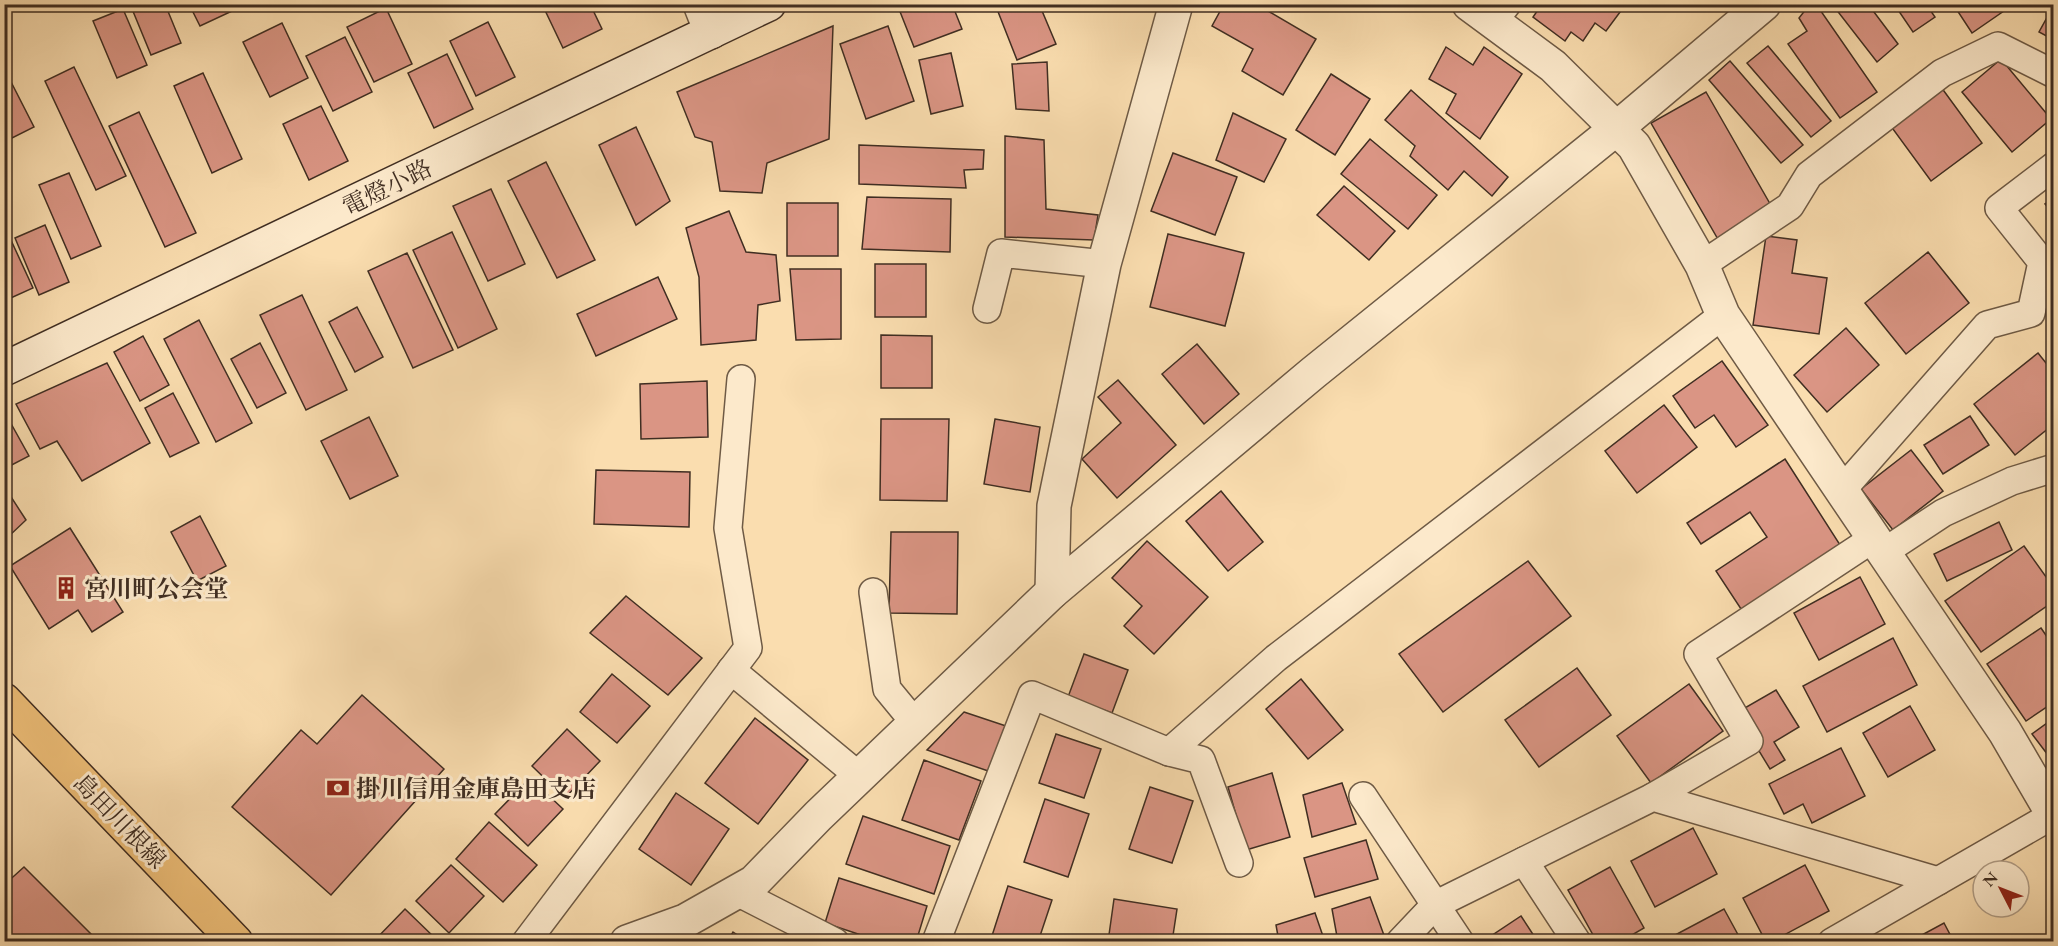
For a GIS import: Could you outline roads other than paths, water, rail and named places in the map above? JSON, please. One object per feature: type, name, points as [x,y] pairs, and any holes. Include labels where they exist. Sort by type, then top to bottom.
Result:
[{"type":"main road","name":"島田川根線","points":[[4,700],[236,942]]},
{"type":"street","name":"電燈小路","points":[[4,369],[706,18],[769,4]]},
{"type":"street","points":[[1052,592],[1054,506],[1104,264],[1176,4]]},
{"type":"street","points":[[627,942],[685,921],[754,882],[859,776],[1052,592],[1313,373],[1617,129],[1764,4]]},
{"type":"street","points":[[1489,10],[1553,66],[1634,146],[1702,265],[1723,315],[2005,732],[2053,815]]},
{"type":"lane","points":[[1702,265],[1790,206],[1809,175],[1942,72],[1998,46],[2054,74]]},
{"type":"lane","points":[[1842,490],[1987,325],[2031,313],[2042,262],[1999,208],[2054,166]]},
{"type":"lane","points":[[987,309],[1001,253],[1104,264]]},
{"type":"lane","points":[[1169,752],[1276,658],[1723,315]]},
{"type":"lane","points":[[526,942],[748,648],[728,528],[741,379]]},
{"type":"lane","points":[[1400,942],[1436,905],[1653,797],[1749,741],[1698,654],[1879,545],[2012,481],[2054,468]]},
{"type":"lane","points":[[873,592],[886,688],[915,723]]},
{"type":"lane","points":[[731,670],[859,776]]},
{"type":"lane","points":[[936,942],[1032,695],[1169,752],[1201,760],[1239,863]]},
{"type":"lane","points":[[1363,796],[1460,942]]},
{"type":"lane","points":[[1653,797],[1938,880]]},
{"type":"lane","points":[[1832,942],[2053,815]]},
{"type":"lane","points":[[1524,861],[1577,942]]},
{"type":"lane","points":[[737,892],[835,942]]},
{"type":"place","name":"宮川町公会堂","points":[[66,588]]},
{"type":"place","name":"掛川信用金庫島田支店","points":[[338,788]]}]
